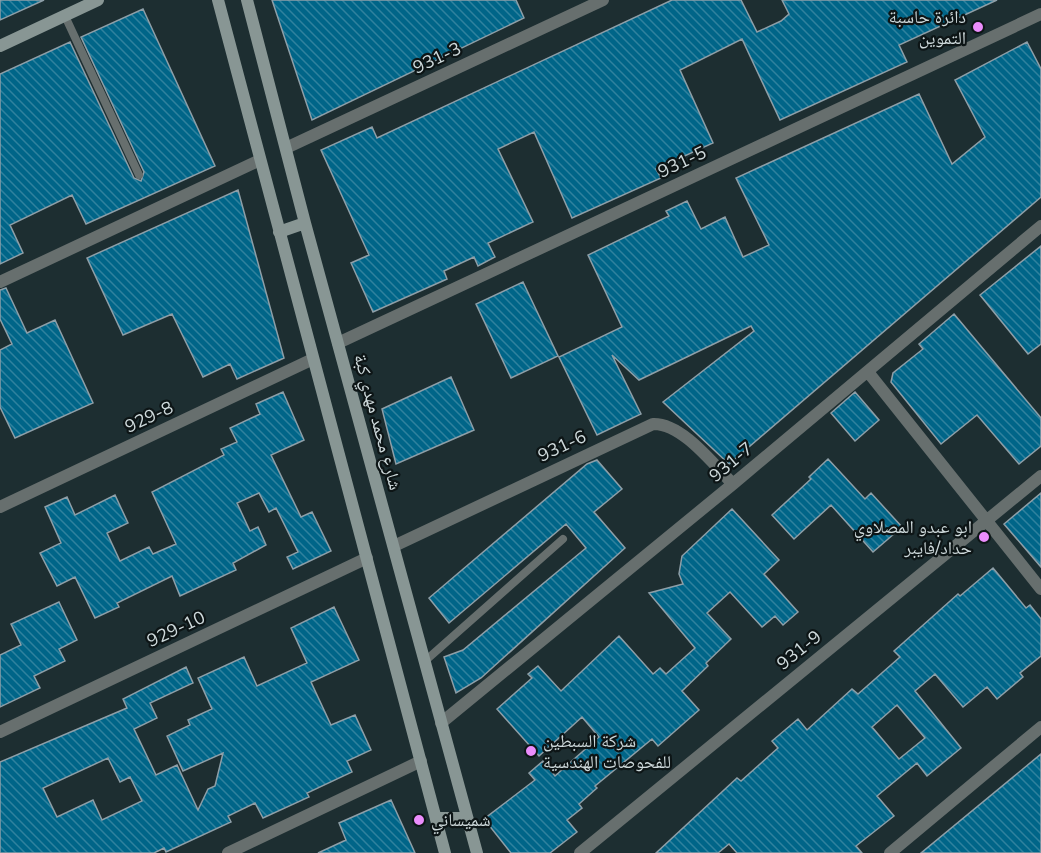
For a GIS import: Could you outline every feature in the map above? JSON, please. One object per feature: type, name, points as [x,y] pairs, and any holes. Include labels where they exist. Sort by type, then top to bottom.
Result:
[{"type":"street","points":[[0,46],[98,0]]},
{"type":"street","points":[[218,0],[445,853]]},
{"type":"street","name":"شارع محمد مهدي كبة","points":[[248,0],[305,223],[477,853]]},
{"type":"street","name":"931-3","points":[[286,148],[603,0]]},
{"type":"street","name":"931-5","points":[[338,343],[1041,14]]},
{"type":"street","points":[[0,282],[260,160]]},
{"type":"street","points":[[279,232],[305,223]]},
{"type":"street","name":"931-7","points":[[441,723],[734,484],[1041,226]]},
{"type":"street","name":"929-8","points":[[0,507],[313,360]]},
{"type":"street","points":[[868,372],[1041,589]]},
{"type":"street","name":"931-6","points":[[394,546],[653,424],[662,424],[678,430],[734,484]]},
{"type":"street","name":"931-9","points":[[580,853],[1041,476]]},
{"type":"street","name":"929-10","points":[[0,732],[367,558]]},
{"type":"street","points":[[890,853],[1041,727]]},
{"type":"street","points":[[228,853],[421,761]]},
{"type":"street","points":[[436,819],[466,818]]},
{"type":"lane","points":[[65,16],[139,175]]},
{"type":"lane","points":[[424,661],[563,539]]},
{"type":"building","points":[[0,0],[44,0],[0,20]]},
{"type":"building","points":[[272,0],[516,0],[524,18],[312,120]]},
{"type":"building","points":[[672,0],[741,0],[757,32],[781,21],[789,14],[782,0],[997,0],[899,45],[907,62],[780,120],[742,39],[680,70],[713,143],[656,169],[661,178],[572,218],[534,132],[498,149],[533,222],[488,243],[495,257],[478,266],[474,257],[444,271],[447,279],[373,312],[351,263],[369,255],[321,150],[372,127],[377,138]]},
{"type":"building","points":[[143,9],[215,166],[86,224],[72,195],[10,225],[23,253],[0,264],[0,74],[70,42],[134,178],[141,181],[144,172],[81,37]]},
{"type":"building","points":[[1027,42],[1041,69],[1041,197],[729,464],[663,402],[754,331],[751,326],[639,380],[612,355],[641,414],[597,435],[559,357],[622,327],[588,255],[669,216],[666,211],[687,201],[701,229],[725,217],[743,257],[769,245],[736,178],[919,94],[952,164],[985,137],[955,80]]},
{"type":"building","points":[[238,190],[284,358],[237,379],[230,364],[203,377],[172,314],[123,335],[87,258]]},
{"type":"building","points":[[1041,246],[1041,344],[1028,354],[980,295]]},
{"type":"building","points":[[523,282],[558,356],[511,378],[476,304]]},
{"type":"building","points":[[6,288],[27,333],[55,320],[93,403],[15,438],[0,407],[0,350],[12,344],[0,319],[0,290]]},
{"type":"building","points":[[954,314],[1041,418],[1041,446],[1019,464],[977,415],[941,444],[891,382],[893,373],[923,349],[919,344]]},
{"type":"building","points":[[451,377],[474,430],[396,464],[382,409]]},
{"type":"building","points":[[283,392],[304,440],[271,455],[301,517],[312,512],[331,551],[293,569],[287,557],[298,552],[276,508],[269,512],[259,493],[237,503],[250,531],[258,527],[266,545],[233,563],[236,570],[180,596],[172,576],[117,603],[119,607],[95,618],[75,577],[57,586],[40,553],[61,543],[45,507],[67,497],[75,515],[115,495],[128,523],[107,533],[120,561],[149,547],[153,554],[176,544],[152,492],[224,455],[221,449],[237,442],[230,428],[260,414],[256,404]]},
{"type":"building","points":[[855,392],[879,420],[855,441],[831,413]]},
{"type":"building","points":[[828,459],[865,499],[871,493],[902,527],[873,552],[831,505],[794,539],[772,515],[811,479],[809,477]]},
{"type":"building","points":[[597,460],[622,489],[594,512],[625,548],[481,678],[456,693],[444,657],[463,650],[586,548],[566,524],[449,623],[429,598],[587,464]]},
{"type":"building","points":[[1041,493],[1041,567],[1004,524]]},
{"type":"building","points":[[732,509],[779,560],[764,574],[798,612],[783,625],[775,616],[762,627],[730,592],[707,613],[731,639],[682,691],[699,710],[658,746],[652,739],[595,786],[597,788],[579,804],[582,808],[567,820],[577,832],[550,853],[511,853],[484,819],[535,780],[529,773],[543,761],[555,776],[599,737],[582,717],[539,756],[497,709],[532,678],[528,674],[538,666],[561,691],[619,636],[653,674],[660,668],[666,674],[695,648],[649,593],[683,584],[679,574],[682,556]]},
{"type":"building","points":[[993,568],[1026,608],[1030,605],[1041,619],[1041,656],[1020,673],[1023,677],[997,699],[987,687],[963,707],[935,674],[915,691],[961,748],[927,776],[917,763],[877,796],[894,816],[856,846],[862,853],[737,853],[729,844],[718,853],[656,853],[737,778],[741,781],[778,748],[772,741],[798,719],[807,730],[852,689],[858,694],[900,657],[894,651],[958,594],[960,596]],"holes":[[[897,705],[925,738],[899,759],[872,727]]]},
{"type":"building","points":[[59,602],[77,640],[59,649],[65,661],[34,676],[40,688],[0,707],[0,655],[21,645],[11,624]]},
{"type":"building","points":[[334,607],[359,660],[311,682],[331,725],[355,715],[371,750],[347,761],[352,772],[307,793],[309,797],[263,818],[255,803],[228,816],[231,822],[166,852],[164,848],[154,853],[0,853],[0,762],[127,708],[123,699],[186,667],[193,683],[150,703],[157,718],[134,729],[156,775],[177,765],[198,810],[208,789],[215,786],[223,753],[183,771],[167,736],[190,725],[188,720],[212,709],[198,678],[244,657],[257,686],[307,663],[291,628]],"holes":[[[108,758],[120,782],[130,777],[142,801],[102,820],[93,800],[57,817],[43,788]]]},
{"type":"building","points":[[1041,754],[1041,853],[921,853]]},
{"type":"building","points":[[391,800],[415,853],[318,853],[346,840],[339,823]]},
{"type":"place","name":"دائرة حاسبة التموين","points":[[978,27]]},
{"type":"place","name":"ابو عبدو المصلاوي حداد/فايبر","points":[[984,537]]},
{"type":"place","name":"شركة السبطين للفحوصات الهندسية","points":[[531,751]]},
{"type":"place","name":"شميساني","points":[[419,820]]}]
